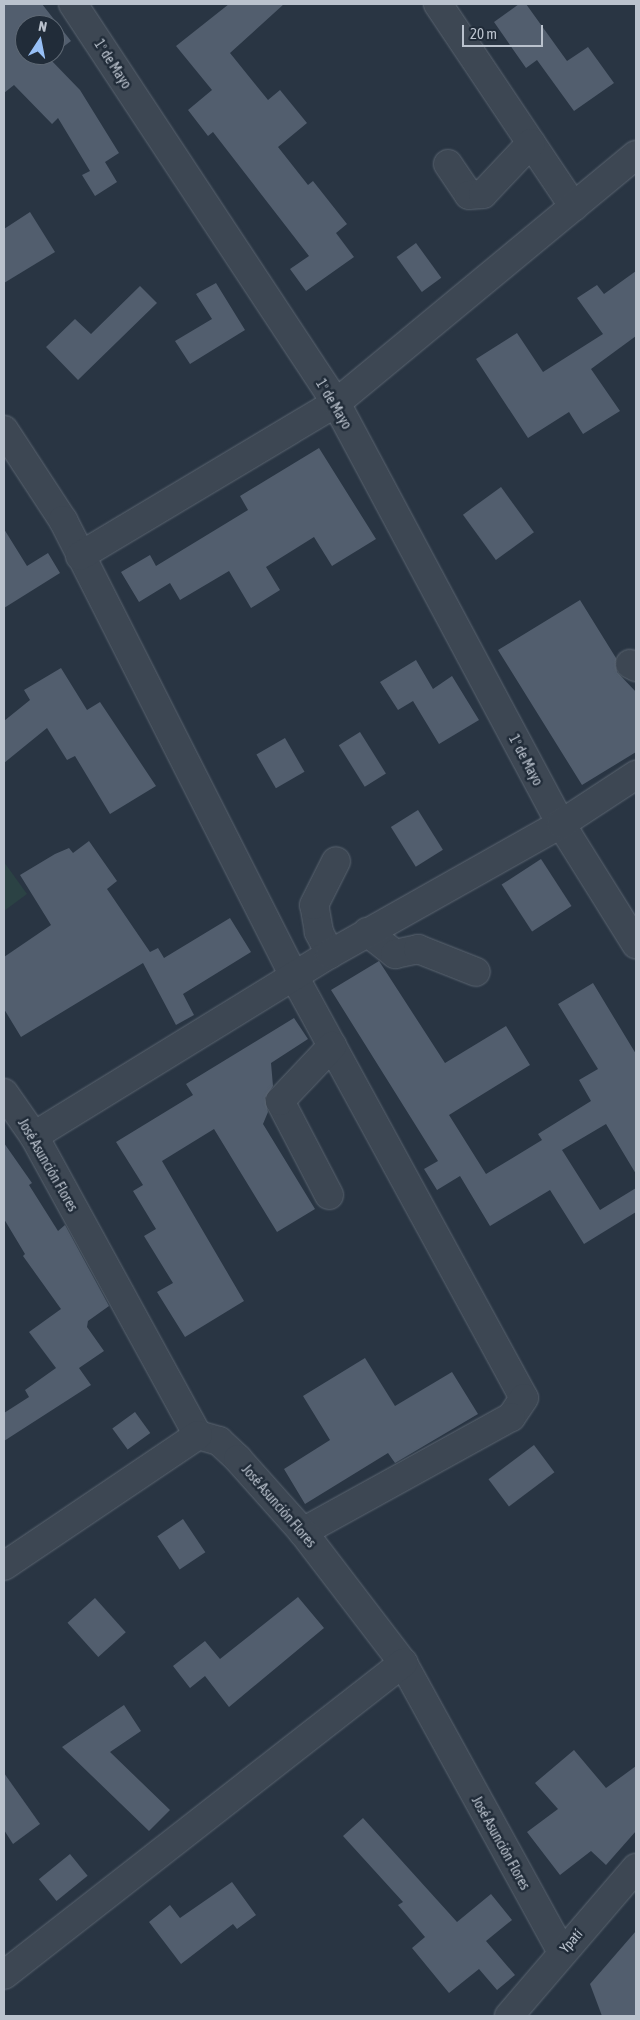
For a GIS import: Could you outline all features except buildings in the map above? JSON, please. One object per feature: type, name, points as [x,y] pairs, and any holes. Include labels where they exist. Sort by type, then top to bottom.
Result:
[{"type":"street","name":"1º de Mayo","points":[[73,4],[336,403],[561,824],[636,944]]},
{"type":"street","points":[[438,4],[574,207]]},
{"type":"street","points":[[448,164],[469,195],[483,194],[531,143]]},
{"type":"street","points":[[80,556],[336,403],[636,156]]},
{"type":"street","points":[[4,430],[53,503],[295,978],[524,1398],[511,1417],[303,1532]]},
{"type":"street","points":[[34,1136],[295,978],[330,954],[561,824],[636,775]]},
{"type":"street","points":[[330,954],[319,932],[314,906],[336,861]]},
{"type":"street","points":[[367,932],[395,954],[418,949],[476,972]]},
{"type":"street","points":[[329,1196],[280,1101],[332,1046]]},
{"type":"street","name":"José Asunción Flores","points":[[4,1093],[34,1136],[198,1436],[220,1441],[303,1532],[403,1663],[556,1941]]},
{"type":"street","points":[[4,1566],[198,1436]]},
{"type":"street","points":[[4,1975],[403,1663]]},
{"type":"street","name":"Ypatí","points":[[528,2011],[556,1941],[636,1868]]},
{"type":"green space","points":[[4,862],[27,894],[4,911]]}]
